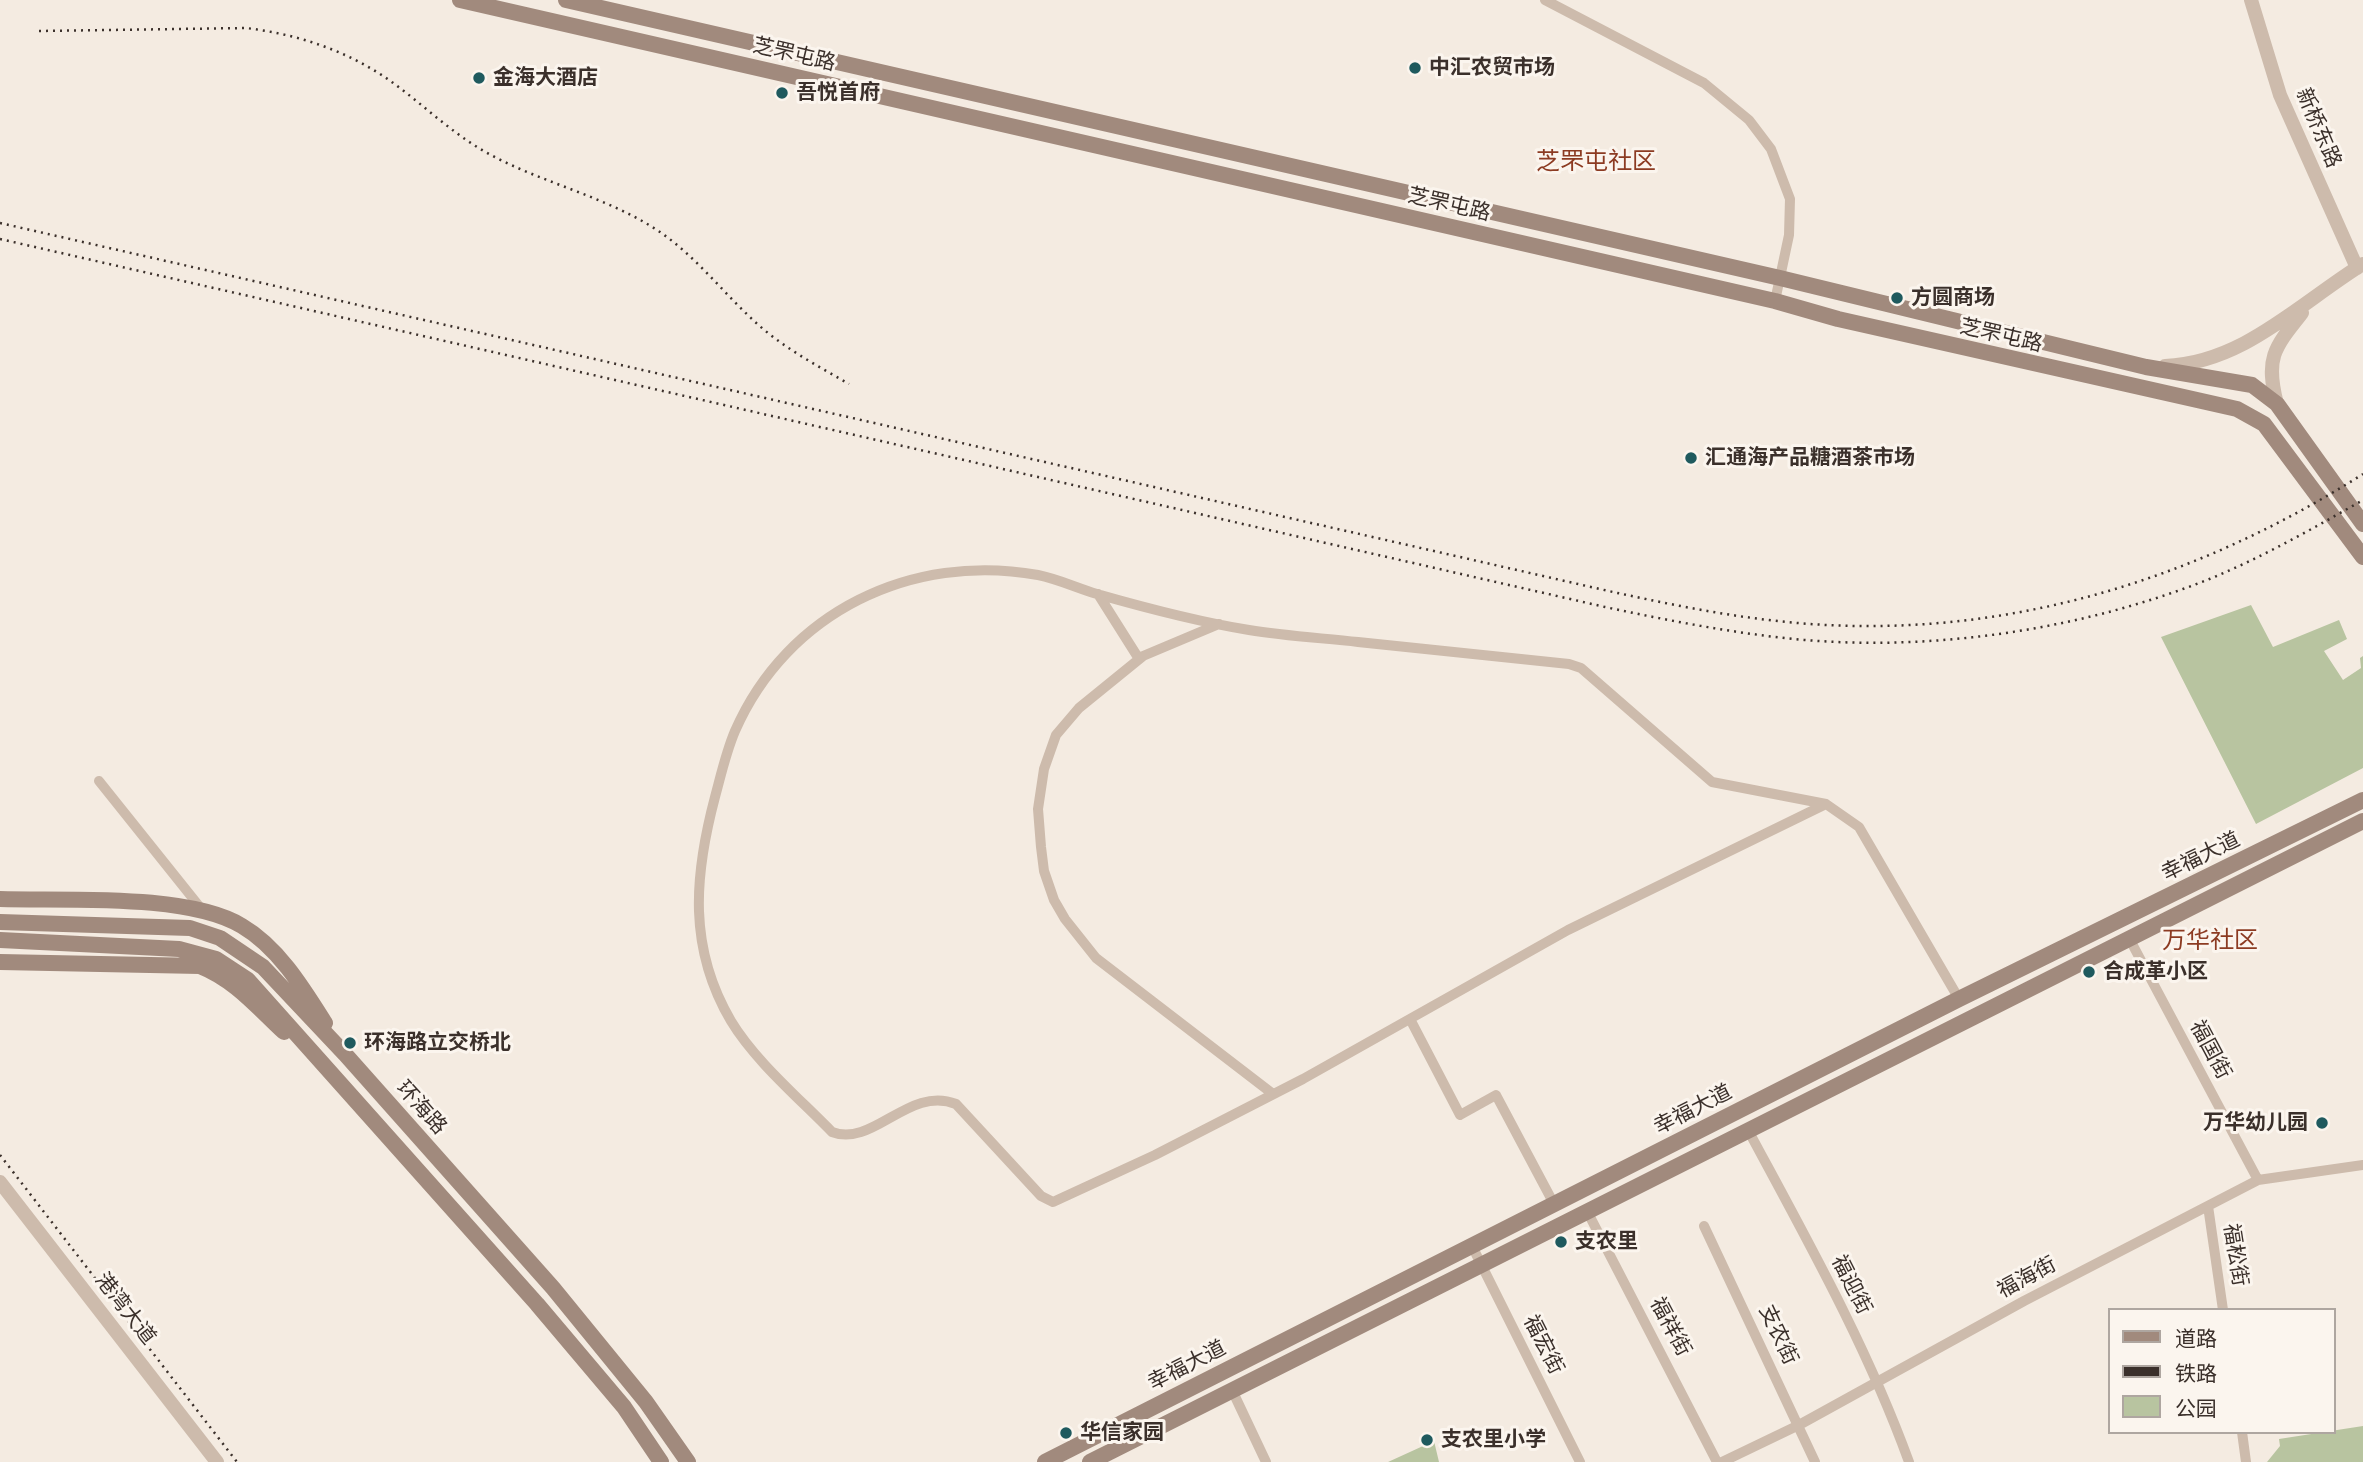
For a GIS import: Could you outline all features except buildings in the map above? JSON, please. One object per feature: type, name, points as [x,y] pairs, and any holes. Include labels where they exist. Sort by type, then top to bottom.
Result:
[{"type":"main road","name":"芝罘屯路","points":[[460,0],[1775,301],[1852,323],[2237,410],[2264,424],[2363,557]]},
{"type":"main road","name":"芝罘屯路","points":[[566,0],[1780,278],[2146,367],[2252,385],[2277,404],[2363,524]]},
{"type":"main road","name":"幸福大道","points":[[1045,1462],[1959,999],[2363,800]]},
{"type":"main road","name":"幸福大道","points":[[1090,1462],[2363,821]]},
{"type":"main road","points":[[0,899],[179,904],[242,925],[260,939],[291,972],[345,1054]]},
{"type":"main road","name":"环海路","points":[[0,922],[167,925],[190,928],[220,938],[263,967],[345,1054],[553,1288],[646,1402],[688,1462]]},
{"type":"main road","name":"环海路","points":[[0,940],[170,948],[216,959],[248,980],[327,1066],[615,1397],[661,1462]]},
{"type":"main road","points":[[0,962],[200,966],[221,974],[299,1046],[327,1066]]},
{"type":"street","points":[[1545,0],[1703,83],[1749,120],[1771,149],[1790,199],[1789,235],[1775,301]]},
{"type":"street","name":"新桥东路","points":[[2251,0],[2280,95],[2360,266]]},
{"type":"street","points":[[2146,367],[2179,366],[2221,356],[2312,301],[2360,266]]},
{"type":"street","points":[[2277,404],[2270,369],[2274,351],[2312,301]]},
{"type":"street","points":[[1826,804],[1568,930],[1273,1094],[1088,1188],[1053,1202],[1041,1196],[956,1104],[944,1099],[916,1104],[851,1136],[832,1132],[732,1023],[715,987],[699,937],[698,898],[706,829],[735,731],[774,668],[801,640],[830,616],[866,595],[903,580],[941,572],[985,570],[1041,575],[1098,594],[1249,630],[1569,664],[1594,677],[1712,782],[1826,804],[1858,827],[1959,999]]},
{"type":"street","points":[[1098,594],[1139,659]]},
{"type":"street","points":[[1220,623],[1139,659],[1079,708],[1056,735],[1044,769],[1038,809],[1044,871],[1065,919],[1096,958],[1273,1094]]},
{"type":"street","points":[[99,781],[203,911]]},
{"type":"street","name":"福国街","points":[[2129,938],[2258,1180]]},
{"type":"street","points":[[1410,1019],[1461,1115],[1496,1096],[1554,1204]]},
{"type":"street","name":"福迎街","points":[[1748,1130],[1830,1283],[1877,1382],[1909,1462]]},
{"type":"street","name":"福海街","points":[[1722,1462],[1799,1425],[2258,1180],[2363,1165]]},
{"type":"street","name":"港湾大道","points":[[0,1182],[217,1462]]},
{"type":"street","name":"福松街","points":[[2208,1206],[2223,1308]]},
{"type":"street","name":"福祥街","points":[[1587,1211],[1717,1462]]},
{"type":"street","name":"支农街","points":[[1704,1226],[1815,1462]]},
{"type":"street","name":"福宏街","points":[[1472,1246],[1580,1462]]},
{"type":"street","points":[[1233,1390],[1266,1462]]},
{"type":"street","points":[[2242,1434],[2246,1462]]},
{"type":"green space","points":[[2251,605],[2273,647],[2339,620],[2347,639],[2324,651],[2343,680],[2361,668],[2360,658],[2363,656],[2363,768],[2256,824],[2161,637]]},
{"type":"green space","points":[[2363,1426],[2363,1462],[2267,1462],[2280,1446],[2279,1439],[2311,1434],[2335,1434],[2335,1430]]},
{"type":"green space","points":[[1434,1441],[1439,1462],[1388,1462]]},
{"type":"railway","points":[[39,31],[246,28],[283,34],[338,52],[373,69],[451,129],[491,155],[619,209],[660,232],[696,262],[774,338],[849,384]]},
{"type":"railway","points":[[0,223],[1613,592],[1769,620],[1848,626],[1926,624],[2003,615],[2079,599],[2153,577],[2225,548],[2295,514],[2363,474]]},
{"type":"railway","points":[[0,239],[1605,607],[1704,626],[1805,640],[1855,643],[1958,639],[2110,612],[2207,580],[2286,543],[2363,500]]},
{"type":"railway","points":[[0,1155],[237,1462]]},
{"type":"place","name":"中汇农贸市场","points":[[1415,68]]},
{"type":"place","name":"金海大酒店","points":[[479,78]]},
{"type":"place","name":"吾悦首府","points":[[782,93]]},
{"type":"place","name":"方圆商场","points":[[1897,298]]},
{"type":"place","name":"汇通海产品糖酒茶市场","points":[[1691,458]]},
{"type":"place","name":"合成革小区","points":[[2089,972]]},
{"type":"place","name":"环海路立交桥北","points":[[350,1043]]},
{"type":"place","name":"万华幼儿园","points":[[2322,1123]]},
{"type":"place","name":"支农里","points":[[1561,1242]]},
{"type":"place","name":"华信家园","points":[[1066,1433]]},
{"type":"place","name":"支农里小学","points":[[1427,1440]]},
{"type":"district","name":"芝罘屯社区","points":[[1596,162]]},
{"type":"district","name":"万华社区","points":[[2210,941]]}]
